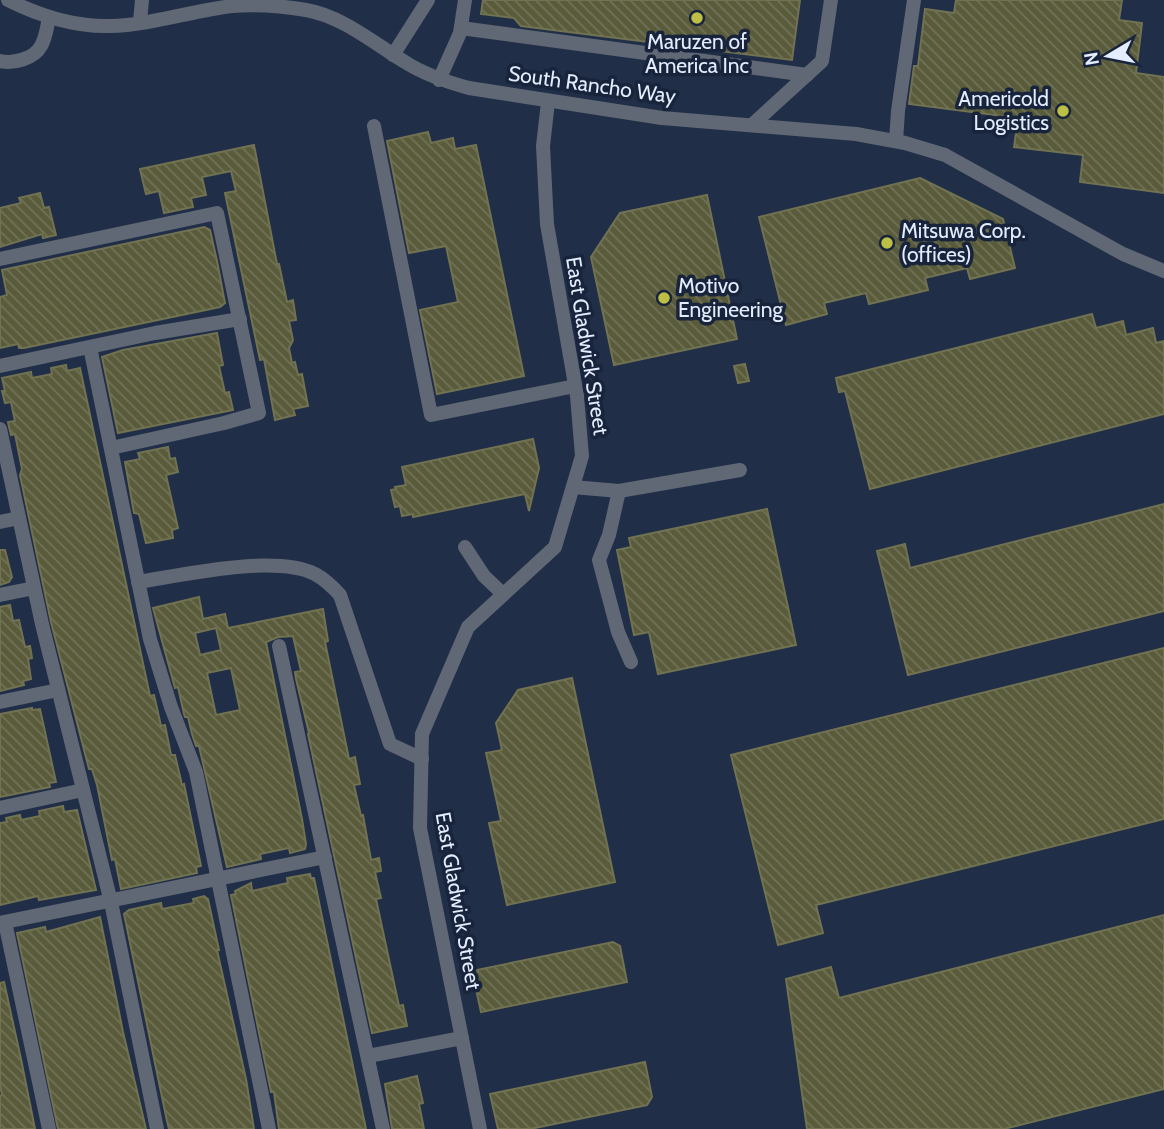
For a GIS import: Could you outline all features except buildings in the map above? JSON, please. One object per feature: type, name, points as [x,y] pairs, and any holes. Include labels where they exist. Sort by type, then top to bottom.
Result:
[{"type":"street","name":"South Rancho Way","points":[[8,0],[33,5],[49,18],[111,26],[140,22],[192,7],[303,5],[439,80],[469,88],[662,118],[856,134],[896,141],[945,155],[1123,254],[1164,271]]},
{"type":"street","points":[[140,22],[142,0]]},
{"type":"street","points":[[393,55],[428,0]]},
{"type":"street","points":[[439,80],[461,28],[465,0]]},
{"type":"street","points":[[752,125],[822,61],[831,0]]},
{"type":"street","points":[[896,141],[915,0]]},
{"type":"street","points":[[0,61],[14,61],[35,53],[41,46],[49,18]]},
{"type":"street","points":[[461,28],[807,75]]},
{"type":"street","name":"East Gladwick Street","points":[[480,1129],[419,828],[422,734],[468,627],[555,547],[582,456],[575,386],[547,224],[543,146],[548,102]]},
{"type":"street","points":[[374,126],[431,415],[575,386]]},
{"type":"street","points":[[0,259],[217,213],[259,413],[223,424],[111,448]]},
{"type":"street","points":[[0,366],[155,333],[240,319]]},
{"type":"street","points":[[90,347],[150,639],[167,696],[196,772],[269,1129]]},
{"type":"street","points":[[0,429],[34,588],[111,902],[157,1129]]},
{"type":"street","points":[[573,487],[619,492],[740,470]]},
{"type":"street","points":[[619,492],[609,535],[599,560],[618,632],[631,662]]},
{"type":"street","points":[[0,522],[19,518]]},
{"type":"street","points":[[465,547],[484,576],[503,594]]},
{"type":"street","points":[[138,582],[267,564],[313,573],[329,583],[340,595],[390,744],[422,759]]},
{"type":"street","points":[[0,595],[34,588]]},
{"type":"street","points":[[279,646],[383,1129]]},
{"type":"street","points":[[0,702],[58,690]]},
{"type":"street","points":[[0,808],[83,790]]},
{"type":"street","points":[[49,1129],[3,922],[325,857]]},
{"type":"street","points":[[368,1056],[461,1038]]},
{"type":"place","name":"Maruzen of America Inc","points":[[697,18]]},
{"type":"place","name":"Americold Logistics","points":[[1063,111]]},
{"type":"place","name":"Mitsuwa Corp. (offices)","points":[[887,243]]},
{"type":"place","name":"Motivo Engineering","points":[[664,298]]}]
